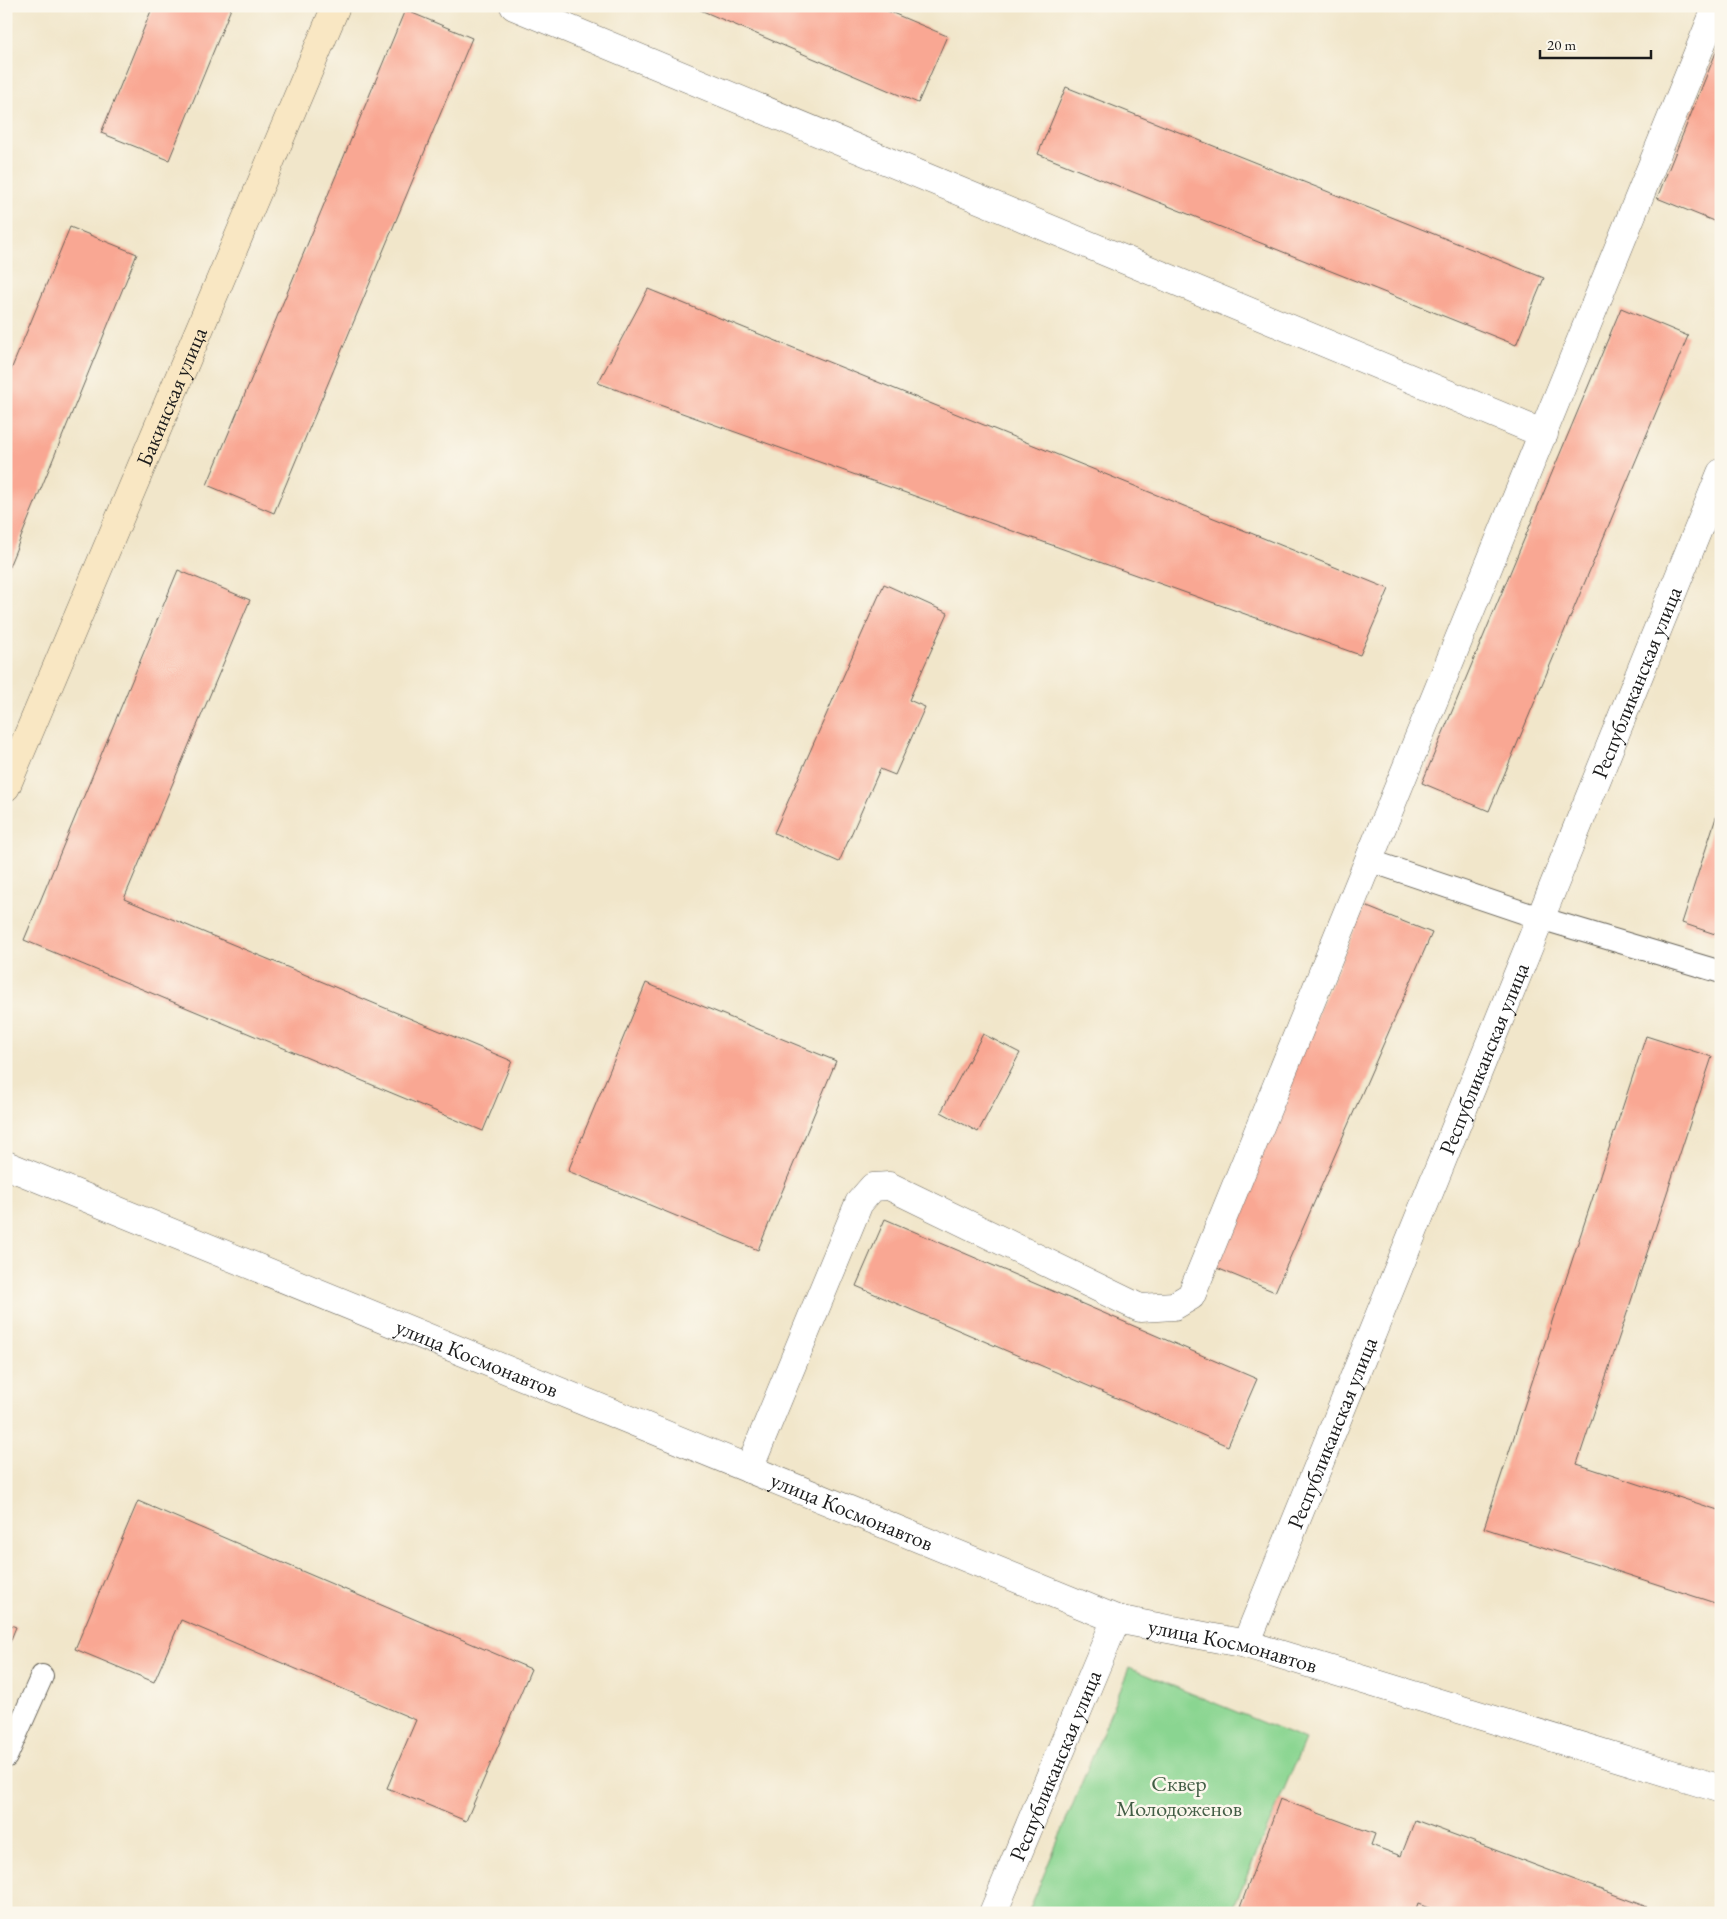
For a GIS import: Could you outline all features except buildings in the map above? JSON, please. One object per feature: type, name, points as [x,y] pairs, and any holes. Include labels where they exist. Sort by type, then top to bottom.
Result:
[{"type":"street","name":"Бакинская улица","points":[[6,787],[336,6]]},
{"type":"street","points":[[514,6],[1544,434]]},
{"type":"street","points":[[749,1469],[859,1203],[873,1187],[889,1186],[1140,1308],[1174,1306],[1191,1296],[1717,6]]},
{"type":"street","name":"Республиканская улица","points":[[1246,1644],[1721,473]]},
{"type":"street","name":"улица Космонавтов","points":[[6,1165],[1116,1619],[1246,1644],[1721,1789]]},
{"type":"street","name":"Республиканская улица","points":[[993,1913],[1116,1619]]},
{"type":"lane","points":[[1368,860],[1540,918],[1721,972]]},
{"type":"lane","points":[[6,1757],[42,1676]]},
{"type":"green space","name":"Сквер Молодоженов","points":[[1129,1668],[1305,1740],[1231,1913],[1028,1913]]}]
